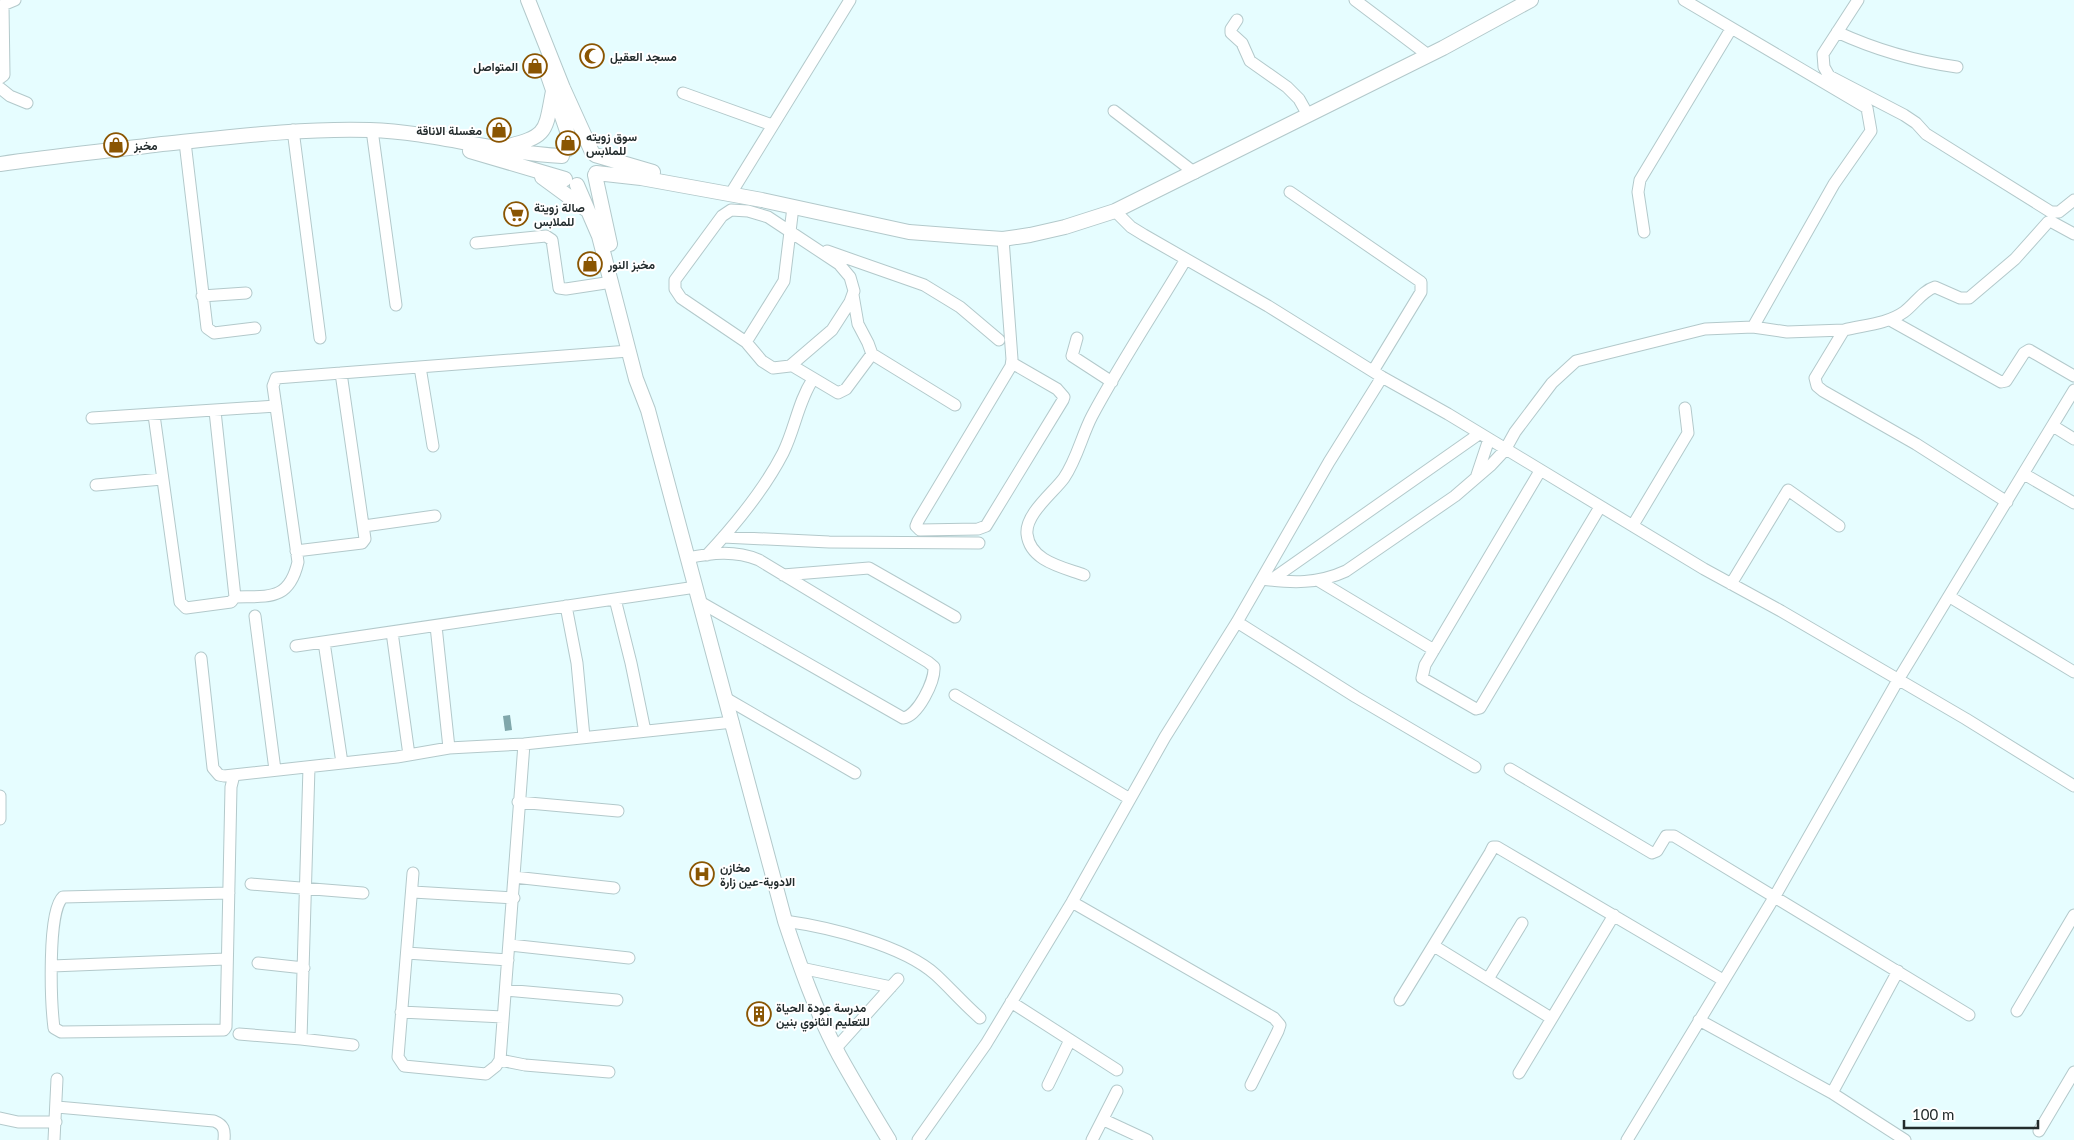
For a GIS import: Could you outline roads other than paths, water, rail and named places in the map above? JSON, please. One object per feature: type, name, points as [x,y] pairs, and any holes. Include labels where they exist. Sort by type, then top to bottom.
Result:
[{"type":"main road","points":[[519,0],[567,131],[565,153],[559,166],[590,213],[612,282],[629,351],[648,410],[727,699],[785,921],[800,968],[836,1048],[889,1140]]},
{"type":"main road","points":[[528,0],[563,88],[598,164],[596,174],[608,234],[645,378],[648,410]]},
{"type":"main road","points":[[596,174],[641,178],[762,200],[909,232],[1003,239],[1065,227],[1115,212],[1428,55],[1531,0]]},
{"type":"main road","points":[[500,148],[532,140],[540,134],[547,123],[553,90]]},
{"type":"main road","points":[[0,164],[293,130],[372,130],[415,134],[500,148],[565,153],[578,146],[593,154],[638,169],[733,190],[762,200]]},
{"type":"main road","points":[[415,134],[571,182],[590,181],[596,174]]},
{"type":"main road","points":[[522,166],[557,187],[590,213]]},
{"type":"street","points":[[0,78],[4,75],[4,5],[15,0]]},
{"type":"street","points":[[733,190],[850,0]]},
{"type":"street","points":[[1355,0],[1428,55]]},
{"type":"street","points":[[1684,0],[1866,107],[1872,127],[1834,184],[1753,327]]},
{"type":"street","points":[[1858,0],[1823,54],[1824,68],[1829,76],[1909,118],[1926,134],[2051,212],[2059,212],[2074,200]]},
{"type":"street","points":[[1237,20],[1231,29],[1231,33],[1242,42],[1247,58],[1294,94],[1308,115]]},
{"type":"street","points":[[1644,232],[1638,192],[1640,180],[1731,28]]},
{"type":"street","points":[[1837,32],[1883,52],[1924,62],[1957,67]]},
{"type":"street","points":[[0,88],[10,96],[27,103]]},
{"type":"street","points":[[683,93],[772,125]]},
{"type":"street","points":[[1114,111],[1195,173]]},
{"type":"street","points":[[293,130],[320,338]]},
{"type":"street","points":[[372,130],[396,305]]},
{"type":"street","points":[[185,142],[202,296],[209,331],[214,333],[255,328]]},
{"type":"street","points":[[918,1140],[986,1044],[1072,902],[1130,799],[1237,622],[1266,580],[1421,292],[1421,282],[1290,192]]},
{"type":"street","points":[[746,342],[784,280],[793,207]]},
{"type":"street","points":[[853,295],[832,330],[791,366],[773,368],[762,362],[746,342],[681,298],[675,288],[675,280],[722,216],[731,210],[748,211],[768,217],[840,264],[850,277],[854,291],[858,324],[872,354],[955,405]]},
{"type":"street","points":[[1115,212],[1131,227],[1600,507],[1898,680],[2074,786]]},
{"type":"street","points":[[1266,580],[1296,583],[1319,581],[1346,571],[1455,496],[1505,450],[1515,432],[1552,383],[1576,361],[1705,329],[1753,327],[1787,332],[1844,330],[1890,320],[1905,311],[1928,289],[1935,287],[1960,298],[1969,298],[2015,259],[2048,222],[2052,222],[2074,234]]},
{"type":"street","points":[[476,243],[546,236],[552,240],[559,288],[566,289],[612,282]]},
{"type":"street","points":[[1003,239],[1012,363],[918,521],[916,526],[920,530],[978,529],[986,526],[1063,400],[1064,397],[1057,389],[1012,363]]},
{"type":"street","points":[[811,246],[924,285],[960,307],[999,340]]},
{"type":"street","points":[[1084,575],[1045,560],[1034,553],[1028,538],[1027,527],[1047,496],[1064,477],[1092,417],[1186,259]]},
{"type":"street","points":[[202,296],[246,293]]},
{"type":"street","points":[[1890,320],[2001,382],[2006,382],[2024,353],[2029,350],[2074,376]]},
{"type":"street","points":[[1844,330],[1815,378],[1816,386],[1916,444],[2007,502]]},
{"type":"street","points":[[1077,338],[1072,356],[1112,382]]},
{"type":"street","points":[[235,597],[268,596],[286,589],[294,580],[298,562],[276,406],[274,386],[276,378],[629,351]]},
{"type":"street","points":[[791,366],[813,379],[842,392],[850,385],[872,354]]},
{"type":"street","points":[[420,367],[433,446]]},
{"type":"street","points":[[296,551],[362,543],[365,540],[341,373]]},
{"type":"street","points":[[707,554],[723,537],[761,488],[784,452],[799,406],[813,379]]},
{"type":"street","points":[[1628,1140],[1775,896],[1898,680],[2074,390]]},
{"type":"street","points":[[92,418],[276,406]]},
{"type":"street","points":[[1633,525],[1688,433],[1685,408]]},
{"type":"street","points":[[154,415],[181,605],[186,608],[231,602],[235,597],[215,411]]},
{"type":"street","points":[[2053,426],[2074,438]]},
{"type":"street","points":[[1476,478],[1484,437]]},
{"type":"street","points":[[1266,580],[1484,437]]},
{"type":"street","points":[[1540,471],[1425,664],[1422,678],[1476,709],[1480,708],[1600,507]]},
{"type":"street","points":[[2024,474],[2074,503]]},
{"type":"street","points":[[96,485],[162,479]]},
{"type":"street","points":[[1732,584],[1788,490],[1838,526]]},
{"type":"street","points":[[364,526],[435,516]]},
{"type":"street","points":[[723,537],[829,542],[979,543]]},
{"type":"street","points":[[687,558],[707,554],[743,554],[783,575],[934,667],[932,682],[913,713],[903,718],[700,602]]},
{"type":"street","points":[[783,575],[869,568],[954,618]]},
{"type":"street","points":[[1319,581],[1434,650]]},
{"type":"street","points":[[296,646],[696,586]]},
{"type":"street","points":[[1950,597],[2074,672]]},
{"type":"street","points":[[615,599],[632,663],[645,731]]},
{"type":"street","points":[[566,606],[577,664],[584,737]]},
{"type":"street","points":[[255,616],[275,770]]},
{"type":"street","points":[[1237,622],[1356,697],[1475,767]]},
{"type":"street","points":[[436,626],[449,748]]},
{"type":"street","points":[[392,632],[409,755]]},
{"type":"street","points":[[324,642],[342,763]]},
{"type":"street","points":[[201,658],[213,768],[219,775],[309,767],[409,755],[449,748],[524,744],[733,722]]},
{"type":"street","points":[[955,694],[1130,799]]},
{"type":"street","points":[[727,699],[855,773]]},
{"type":"street","points":[[413,873],[398,1057],[404,1066],[486,1074],[500,1060],[514,898],[518,802],[524,744]]},
{"type":"street","points":[[301,1039],[307,887],[309,767]]},
{"type":"street","points":[[1510,769],[1652,852],[1656,851],[1666,836],[1674,836],[1969,1015]]},
{"type":"street","points":[[229,893],[63,897],[58,902],[53,924],[54,1028],[61,1032],[224,1030],[226,1027],[227,998],[226,959],[229,893],[231,787],[234,775]]},
{"type":"street","points":[[0,796],[0,819]]},
{"type":"street","points":[[518,802],[618,811]]},
{"type":"street","points":[[1400,1000],[1493,847],[1500,848],[1723,980]]},
{"type":"street","points":[[514,877],[614,888]]},
{"type":"street","points":[[251,884],[363,893]]},
{"type":"street","points":[[412,892],[514,898]]},
{"type":"street","points":[[1072,902],[1274,1018],[1280,1024],[1251,1085]]},
{"type":"street","points":[[1519,1073],[1614,915]]},
{"type":"street","points":[[2017,1011],[2074,915]]},
{"type":"street","points":[[785,921],[865,940],[900,953],[935,974],[980,1018]]},
{"type":"street","points":[[1488,979],[1522,923]]},
{"type":"street","points":[[510,945],[629,958]]},
{"type":"street","points":[[1434,946],[1552,1018]]},
{"type":"street","points":[[407,953],[508,960]]},
{"type":"street","points":[[52,966],[226,959]]},
{"type":"street","points":[[258,963],[304,968]]},
{"type":"street","points":[[800,968],[895,983],[836,1048]]},
{"type":"street","points":[[1832,1093],[1898,971]]},
{"type":"street","points":[[506,990],[617,1000]]},
{"type":"street","points":[[1010,1002],[1117,1070]]},
{"type":"street","points":[[401,1012],[503,1017]]},
{"type":"street","points":[[1699,1020],[1832,1093],[1905,1140]]},
{"type":"street","points":[[239,1034],[353,1045]]},
{"type":"street","points":[[1048,1085],[1070,1040]]},
{"type":"street","points":[[500,1060],[525,1065],[609,1072]]},
{"type":"street","points":[[2039,1131],[2074,1072]]},
{"type":"street","points":[[54,1140],[58,1079]]},
{"type":"street","points":[[1092,1140],[1104,1120],[1116,1091]]},
{"type":"street","points":[[57,1107],[214,1121],[221,1124],[224,1128],[224,1140]]},
{"type":"street","points":[[0,1118],[18,1122],[56,1122]]},
{"type":"street","points":[[1104,1120],[1147,1140]]},
{"type":"water","points":[[510,715],[512,730],[505,731],[503,716]]},
{"type":"place","name":"مسجد العقيل","points":[[592,56]]},
{"type":"place","name":"المتواصل","points":[[535,66]]},
{"type":"place","name":"مغسلة الاناقة","points":[[499,130]]},
{"type":"place","name":"سوق زويته للملابس","points":[[568,143]]},
{"type":"place","name":"مخبز","points":[[116,145]]},
{"type":"place","name":"صالة زويتة للملابس","points":[[516,214]]},
{"type":"place","name":"مخبز النور","points":[[590,264]]},
{"type":"place","name":"مخازن الادوية-عين زارة","points":[[702,874]]},
{"type":"place","name":"مدرسة عودة الحياة للتعليم الثانوي بنين","points":[[759,1014]]}]
